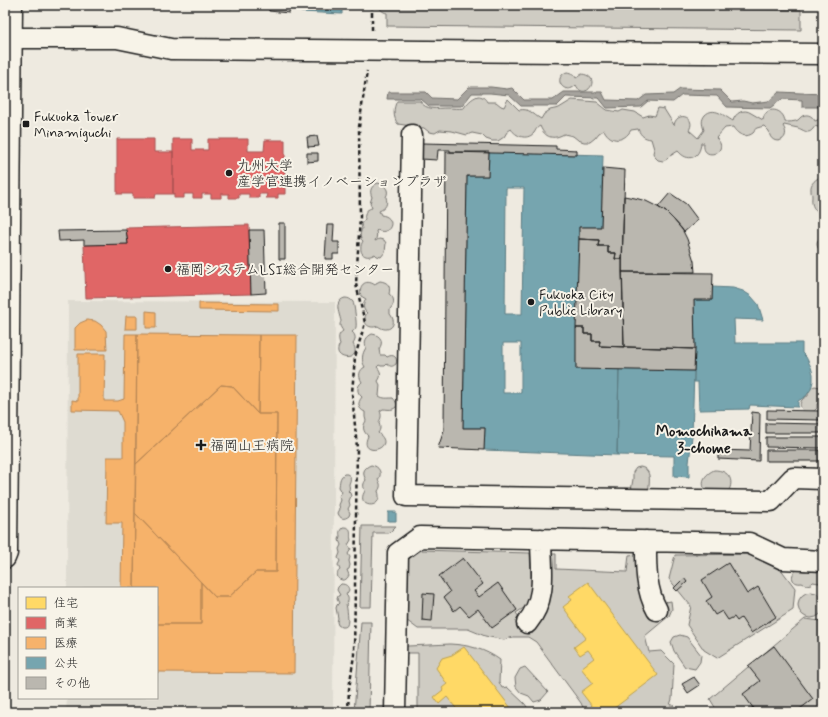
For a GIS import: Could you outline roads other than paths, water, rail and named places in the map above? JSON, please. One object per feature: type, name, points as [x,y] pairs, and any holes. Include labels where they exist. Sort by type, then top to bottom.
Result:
[{"type":"street","points":[[5,558],[7,554],[8,38],[12,5]]},
{"type":"street","points":[[8,38],[117,38],[171,49],[823,54]]},
{"type":"street","points":[[412,135],[406,496],[772,501],[793,478],[823,479]]},
{"type":"street","points":[[395,712],[398,552],[420,537],[749,543],[783,559],[823,561]]},
{"type":"street","points":[[527,623],[533,616],[540,596],[543,579],[541,539]]},
{"type":"street","points":[[646,541],[647,574],[650,594],[657,610]]},
{"type":"place","name":"Fukuoka Tower Minamiguchi","points":[[26,124]]},
{"type":"place","name":"九州大学 産学官連携イノベーションプラザ","points":[[229,173]]},
{"type":"place","name":"福岡システムLSI総合開発センター","points":[[168,269]]},
{"type":"place","name":"Fukuoka City Public Library","points":[[531,302]]},
{"type":"place","name":"福岡山王病院","points":[[201,445]]},
{"type":"district","name":"Momochihama 3-chome","points":[[704,440]]}]
